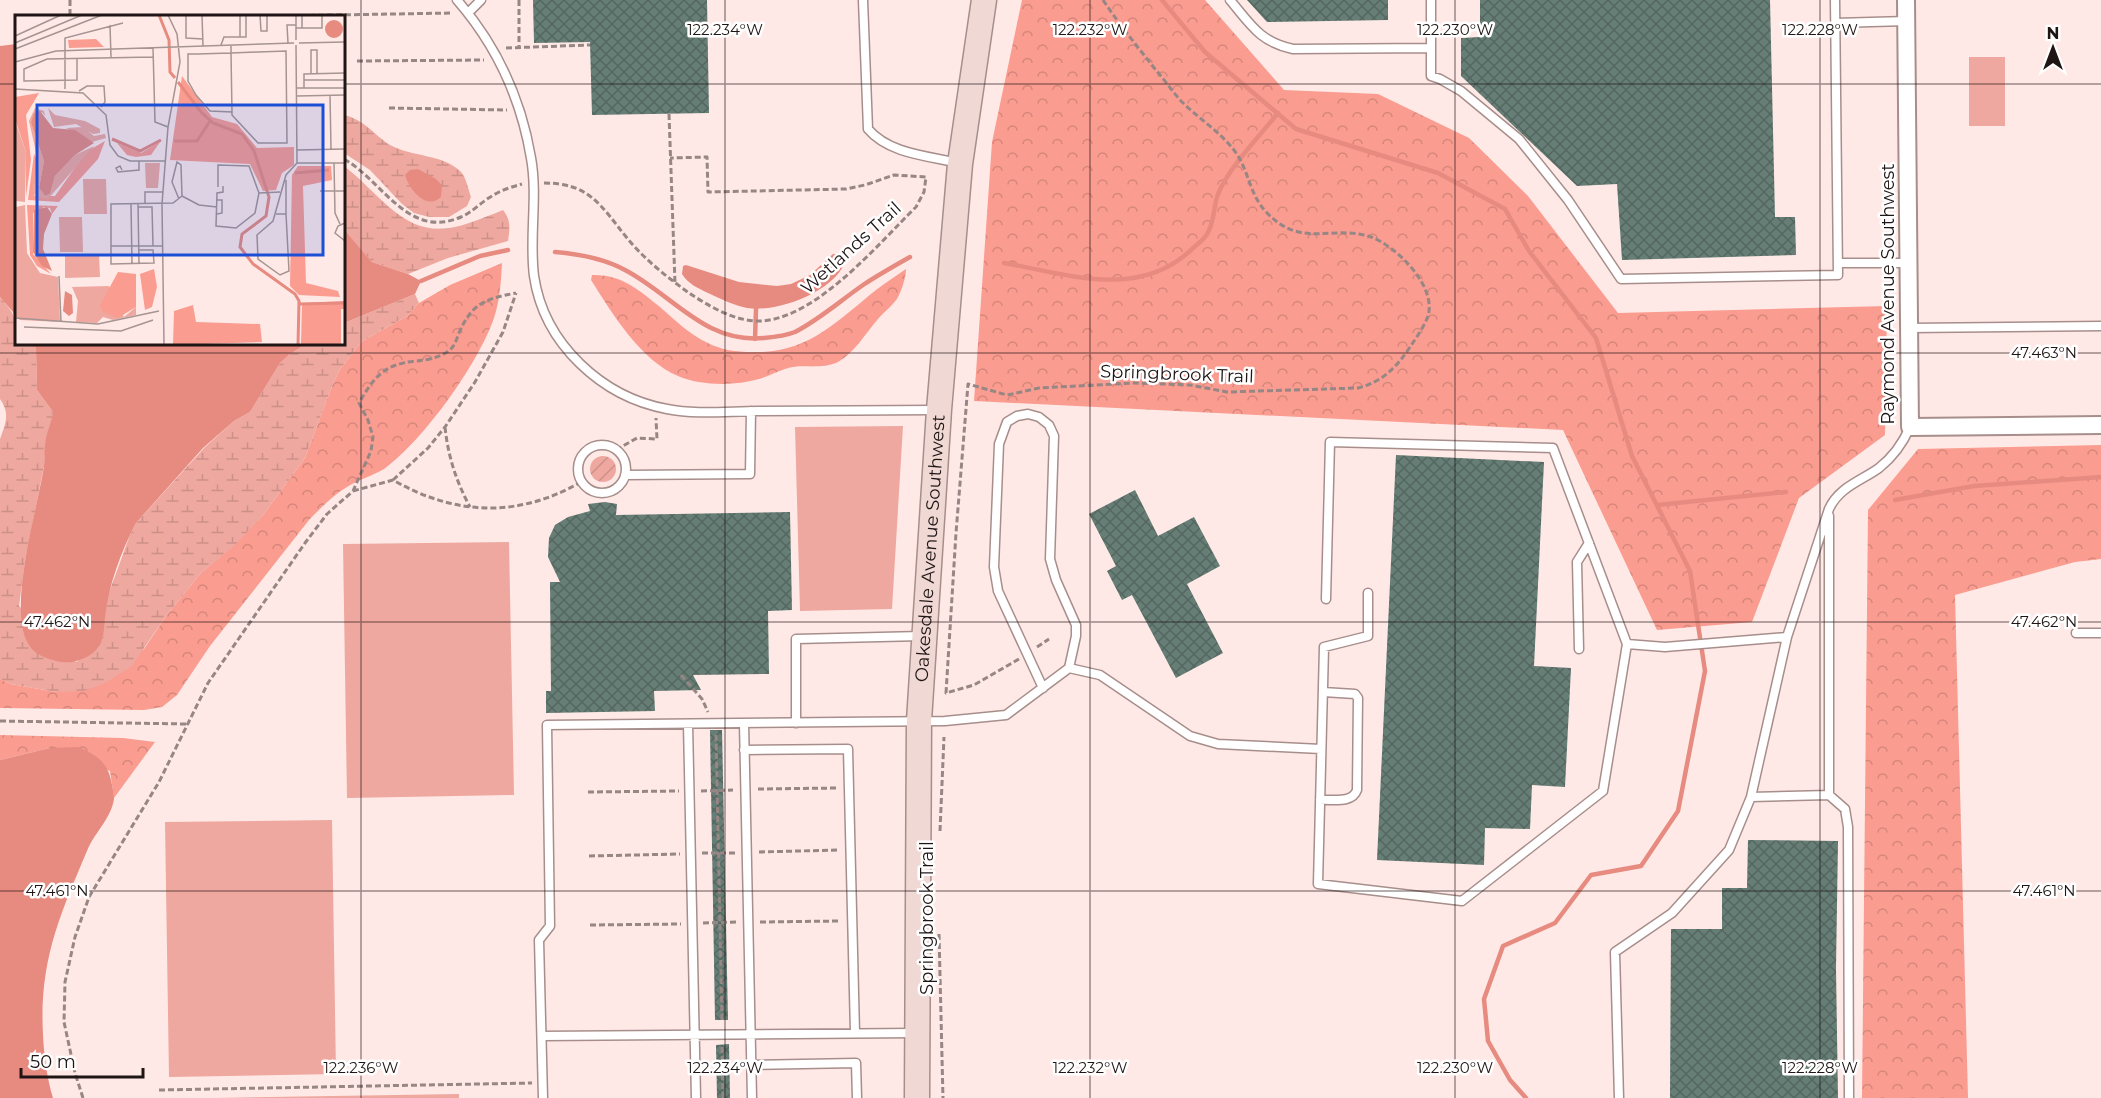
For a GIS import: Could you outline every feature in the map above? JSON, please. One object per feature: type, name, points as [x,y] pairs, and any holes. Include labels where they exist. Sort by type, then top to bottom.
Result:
[{"type":"street","name":"Oakesdale Avenue Southwest","points":[[917,1098],[919,721],[939,410],[960,164],[984,0]]},
{"type":"street","name":"Raymond Avenue Southwest","points":[[1906,0],[1910,427]]},
{"type":"street","points":[[1910,427],[2101,425]]},
{"type":"lane","points":[[457,0],[489,42],[507,74],[520,110],[532,161],[533,262],[538,292],[558,336],[577,361],[609,387],[625,396],[649,405],[681,411],[939,410]]},
{"type":"lane","points":[[468,13],[481,0]]},
{"type":"lane","points":[[863,0],[868,129],[878,139],[905,150],[960,164]]},
{"type":"lane","points":[[1230,0],[1256,31],[1267,40],[1283,47],[1293,49],[1431,48]]},
{"type":"lane","points":[[1431,0],[1431,76],[1461,91],[1519,139],[1569,200],[1621,279],[1838,275],[1835,0]]},
{"type":"lane","points":[[1835,23],[1907,21]]},
{"type":"lane","points":[[1838,263],[1909,262]]},
{"type":"lane","points":[[1909,328],[2101,326]]},
{"type":"lane","points":[[625,475],[750,474],[751,411]]},
{"type":"lane","points":[[543,1098],[539,940],[550,926],[548,725],[919,721],[1006,715],[1043,688],[1069,668],[1076,636],[1076,625],[1056,580],[1050,559],[1054,436],[1049,425],[1039,417],[1028,414],[1017,416],[1007,422],[999,444],[994,567],[998,591],[1043,688]]},
{"type":"lane","name":"Raymond Avenue Southwest","points":[[1619,1098],[1615,952],[1672,913],[1729,850],[1751,797],[1787,637],[1833,500],[1845,489],[1879,467],[1894,453],[1903,443],[1910,427]]},
{"type":"lane","points":[[1326,599],[1330,442],[1553,448],[1627,644],[1603,791],[1462,901],[1318,884],[1324,647],[1368,636],[1368,593]]},
{"type":"lane","points":[[608,446],[623,457],[626,466],[625,475],[621,484],[614,490],[596,493],[587,489],[581,482],[578,464],[582,455],[590,449],[608,446]]},
{"type":"lane","points":[[1829,795],[1830,509]]},
{"type":"lane","points":[[1579,649],[1577,562],[1589,543]]},
{"type":"lane","points":[[2076,633],[2101,633]]},
{"type":"lane","points":[[796,723],[796,639],[925,636]]},
{"type":"lane","points":[[1627,644],[1665,647],[1787,637]]},
{"type":"lane","points":[[1069,668],[1100,675],[1190,736],[1218,744],[1321,749]]},
{"type":"lane","points":[[1320,800],[1350,799],[1355,796],[1357,779],[1358,698],[1354,694],[1323,692]]},
{"type":"lane","points":[[744,723],[752,1098]]},
{"type":"lane","points":[[688,724],[696,1098]]},
{"type":"lane","points":[[744,750],[848,748],[855,1033]]},
{"type":"lane","points":[[1751,797],[1829,795],[1845,809],[1848,826],[1849,1098]]},
{"type":"lane","points":[[542,1036],[916,1033]]},
{"type":"lane","points":[[751,1065],[856,1063],[856,1098]]},
{"type":"path","points":[[519,0],[519,46]]},
{"type":"path","name":"Springbrook Trail","points":[[1027,654],[974,685],[946,693],[968,384],[1007,395],[1039,388],[1135,383],[1190,385],[1227,392],[1358,388],[1371,385],[1390,373],[1409,349],[1429,314],[1427,295],[1421,279],[1386,245],[1370,237],[1354,234],[1303,234],[1290,231],[1267,213],[1257,202],[1245,169],[1235,152],[1224,139],[1180,100],[1103,0]]},
{"type":"path","points":[[338,15],[468,13]]},
{"type":"path","points":[[507,47],[590,45]]},
{"type":"path","points":[[357,61],[483,60]]},
{"type":"path","points":[[389,108],[520,110]]},
{"type":"path","points":[[669,114],[675,283]]},
{"type":"path","name":"Wetlands Trail","points":[[345,160],[359,169],[414,218],[432,223],[462,217],[498,192],[522,184],[563,184],[598,201],[638,250],[675,283],[729,315],[762,321],[798,312],[839,282],[916,207],[924,192],[926,177],[894,175],[846,189],[708,192],[707,157],[670,158]]},
{"type":"path","points":[[83,1098],[64,1022],[64,982],[75,937],[89,897],[159,782],[215,673],[305,543],[327,514],[353,491],[393,480],[428,448],[445,427],[489,359],[503,333],[516,293],[482,302],[474,308],[465,319],[455,344],[445,354],[424,360],[403,362],[381,372],[375,378],[359,403],[372,430],[372,444],[353,491]]},
{"type":"path","points":[[616,450],[637,438],[657,439],[656,416]]},
{"type":"path","points":[[445,427],[454,475],[470,507]]},
{"type":"path","points":[[393,480],[427,497],[470,507],[499,508],[533,503],[581,482]]},
{"type":"path","points":[[1027,654],[1049,639]]},
{"type":"path","points":[[681,675],[702,699],[716,728],[723,1098]]},
{"type":"path","points":[[0,721],[187,724]]},
{"type":"path","name":"Springbrook Trail","points":[[940,842],[944,737]]},
{"type":"path","points":[[588,792],[849,788]]},
{"type":"path","points":[[589,856],[850,850]]},
{"type":"path","points":[[590,925],[852,920]]},
{"type":"path","name":"Springbrook Trail","points":[[939,930],[943,1098]]},
{"type":"path","points":[[159,1090],[543,1082]]},
{"type":"green space","points":[[1022,0],[1205,0],[1284,90],[1378,94],[1469,138],[1528,196],[1618,313],[1887,306],[1885,435],[1799,498],[1752,622],[1657,630],[1563,430],[974,401],[992,142]]},
{"type":"green space","points":[[1969,57],[2005,57],[2005,126],[1969,126]]},
{"type":"green space","points":[[345,115],[363,124],[390,145],[453,165],[462,173],[471,197],[467,206],[449,217],[429,217],[414,213],[402,204],[370,170],[345,154]]},
{"type":"green space","points":[[345,167],[388,206],[403,218],[417,225],[444,229],[472,222],[503,210],[507,217],[508,241],[448,258],[408,274],[372,262],[345,230]]},
{"type":"green space","points":[[502,263],[501,284],[494,318],[476,357],[448,400],[400,456],[384,469],[342,491],[309,520],[210,646],[177,695],[162,707],[144,710],[0,708],[0,679],[11,684],[56,692],[144,649],[166,616],[200,574],[234,545],[263,515],[305,458],[339,371],[361,342],[407,316],[419,303],[450,285]]},
{"type":"green space","points":[[906,269],[897,299],[855,348],[838,362],[821,366],[793,367],[759,379],[729,384],[697,382],[664,369],[651,359],[628,334],[591,280],[592,275],[602,275],[621,280],[645,295],[701,340],[724,349],[752,352],[789,348],[820,334],[879,287]]},
{"type":"green space","points":[[415,294],[419,303],[407,316],[361,342],[339,371],[305,458],[263,515],[235,545],[200,574],[166,616],[131,667],[105,683],[84,691],[56,692],[11,684],[0,679],[0,439],[6,418],[0,399],[0,297],[14,318],[15,345],[33,345],[36,348],[37,390],[53,412],[46,439],[44,466],[25,561],[19,606],[76,662],[98,648],[102,639],[107,598],[136,523],[204,448],[234,421],[250,412],[280,363],[290,354],[304,345],[345,345],[345,323]]},
{"type":"green space","points":[[903,426],[892,609],[800,611],[795,427]]},
{"type":"green space","points":[[2101,445],[2101,559],[2075,562],[1955,595],[1968,1098],[1862,1098],[1868,510],[1918,449]]},
{"type":"green space","points":[[603,456],[612,460],[616,469],[612,478],[603,482],[594,478],[590,469],[594,460]]},
{"type":"green space","points":[[509,542],[514,795],[347,798],[343,544]]},
{"type":"green space","points":[[0,735],[123,738],[155,742],[114,798],[110,771],[50,748],[0,760]]},
{"type":"green space","points":[[332,820],[336,1074],[169,1077],[165,822]]},
{"type":"green space","points":[[459,1094],[459,1098],[216,1098]]},
{"type":"shaded area","points":[[15,44],[15,319],[13,312],[0,297],[0,46]]},
{"type":"shaded area","points":[[418,169],[442,185],[441,197],[435,201],[424,200],[410,186],[405,175],[410,170]]},
{"type":"shaded area","points":[[345,230],[372,262],[408,274],[421,281],[415,294],[345,323]]},
{"type":"shaded area","points":[[833,254],[840,254],[846,260],[831,281],[804,298],[760,309],[732,304],[697,287],[682,274],[683,266],[686,265],[739,282],[777,286],[791,284],[810,275]]},
{"type":"shaded area","points":[[33,345],[304,345],[280,363],[250,412],[234,421],[203,448],[136,523],[120,557],[112,582],[101,642],[97,649],[88,656],[72,662],[56,661],[38,654],[29,645],[23,629],[22,584],[44,466],[46,438],[53,412],[37,390],[36,348]]},
{"type":"shaded area","points":[[79,747],[97,757],[105,766],[110,777],[114,799],[110,813],[90,844],[68,897],[48,962],[44,985],[43,1035],[46,1067],[53,1098],[0,1098],[0,760],[50,748]]},
{"type":"building","points":[[533,0],[707,0],[709,113],[592,115],[590,42],[534,43]]},
{"type":"building","points":[[1247,0],[1388,0],[1388,20],[1267,22]]},
{"type":"building","points":[[1480,0],[1770,0],[1775,217],[1795,217],[1796,255],[1622,260],[1617,184],[1577,186],[1461,76],[1461,38],[1480,37]]},
{"type":"building","points":[[1396,455],[1544,462],[1534,666],[1571,668],[1565,787],[1532,785],[1530,829],[1485,828],[1484,865],[1377,860]]},
{"type":"building","points":[[1135,490],[1158,536],[1194,517],[1220,566],[1187,584],[1223,653],[1176,678],[1132,595],[1122,600],[1107,571],[1116,566],[1089,514]]},
{"type":"building","points":[[605,502],[617,504],[616,515],[790,512],[792,610],[768,611],[769,674],[693,675],[701,690],[654,691],[655,711],[546,713],[546,691],[551,691],[550,582],[560,582],[548,557],[549,538],[555,525],[568,517],[590,511],[588,504]]},
{"type":"building","points":[[710,730],[722,730],[728,1020],[715,1020]]},
{"type":"building","points":[[1748,840],[1838,841],[1836,968],[1838,1098],[1670,1098],[1671,929],[1722,929],[1722,888],[1747,888]]},
{"type":"building","points":[[729,1044],[730,1098],[717,1098],[716,1045]]},
{"type":"waterway","points":[[1162,0],[1205,52],[1296,129],[1438,173],[1505,209],[1529,251],[1596,338],[1632,456],[1690,571],[1705,671],[1678,811],[1641,866],[1591,875],[1555,923],[1503,946],[1484,999],[1488,1041],[1510,1080],[1526,1098]]},
{"type":"waterway","points":[[1004,263],[1077,277],[1101,279],[1125,279],[1148,275],[1170,265],[1206,236],[1223,183],[1237,162],[1278,113]]},
{"type":"waterway","points":[[421,281],[480,256],[508,250]]},
{"type":"waterway","points":[[555,252],[591,257],[617,266],[642,280],[707,326],[743,338],[764,338],[795,332],[869,281],[910,257]]},
{"type":"waterway","points":[[755,339],[756,309]]},
{"type":"waterway","points":[[1895,500],[1974,486],[2101,477]]},
{"type":"waterway","points":[[1657,505],[1786,492]]}]
